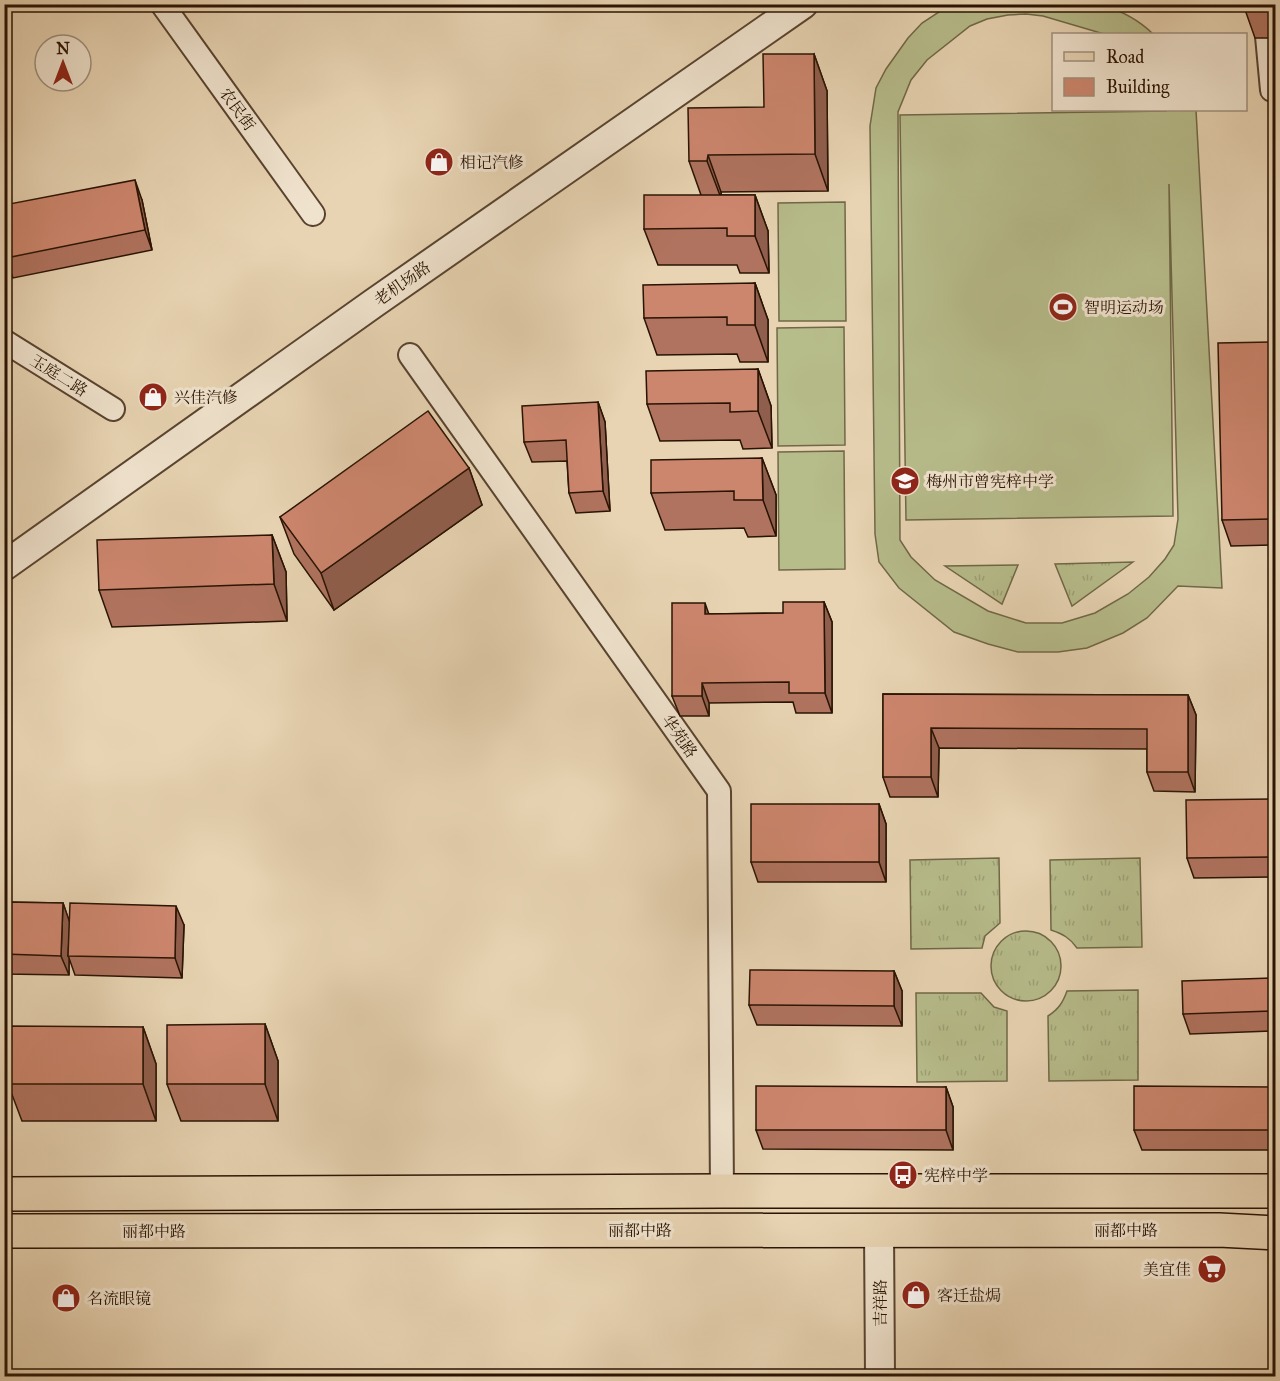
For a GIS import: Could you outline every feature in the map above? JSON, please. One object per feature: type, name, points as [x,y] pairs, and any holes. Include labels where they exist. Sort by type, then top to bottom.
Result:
[{"type":"main road","points":[[4,1194],[1275,1191]]},
{"type":"main road","name":"丽都中路","points":[[4,1231],[1219,1230],[1275,1233]]},
{"type":"street","name":"农民街","points":[[162,4],[313,214]]},
{"type":"street","name":"老机场路","points":[[4,566],[374,303],[803,4]]},
{"type":"street","points":[[1264,4],[1272,90],[1275,91]]},
{"type":"street","name":"玉庭二路","points":[[4,341],[113,409]]},
{"type":"street","name":"华苑路","points":[[410,355],[720,791],[722,1191]]},
{"type":"street","name":"吉祥路","points":[[879,1230],[880,1377]]},
{"type":"green space","points":[[951,4],[1102,5],[1130,16],[1152,33],[1101,33],[1043,16],[1026,14],[987,19],[970,26],[927,60],[911,80],[898,112],[900,540],[911,557],[935,580],[988,611],[1026,623],[1062,623],[1095,613],[1128,594],[1149,577],[1174,545],[1178,519],[1169,184],[1173,516],[906,520],[900,115],[1196,111],[1222,588],[1178,586],[1147,618],[1123,633],[1087,648],[1058,652],[1018,652],[954,632],[899,588],[879,562],[875,534],[870,126],[876,88],[886,69],[922,23]]},
{"type":"green space","points":[[845,202],[846,321],[779,321],[778,203]]},
{"type":"green space","points":[[844,327],[845,445],[778,446],[777,328]]},
{"type":"green space","points":[[844,451],[845,569],[779,570],[778,452]]},
{"type":"green space","points":[[1133,562],[1072,606],[1055,564]]},
{"type":"green space","points":[[1018,565],[1002,604],[945,566]]},
{"type":"green space","points":[[999,858],[1000,923],[985,936],[982,948],[911,949],[910,860]]},
{"type":"green space","points":[[1140,858],[1142,947],[1077,948],[1066,937],[1051,930],[1050,860]]},
{"type":"green space","points":[[1026,931],[1039,934],[1051,941],[1058,953],[1061,966],[1058,979],[1051,991],[1039,998],[1026,1001],[1013,998],[1001,991],[994,979],[991,966],[994,953],[1001,941],[1013,934]]},
{"type":"green space","points":[[1138,990],[1138,1080],[1049,1081],[1048,1016],[1060,1005],[1067,991]]},
{"type":"green space","points":[[916,993],[981,993],[994,1007],[1007,1011],[1007,1081],[917,1082]]},
{"type":"building","points":[[763,54],[814,54],[815,154],[708,155],[707,161],[689,161],[688,108],[764,107]]},
{"type":"building","points":[[135,180],[145,230],[6,258],[4,205]]},
{"type":"building","points":[[644,195],[755,195],[755,236],[727,236],[727,228],[644,229]]},
{"type":"building","points":[[755,283],[755,325],[727,325],[727,317],[644,318],[643,285]]},
{"type":"building","points":[[1275,342],[1275,519],[1222,520],[1218,343]]},
{"type":"building","points":[[758,369],[758,411],[730,412],[730,403],[647,404],[646,371]]},
{"type":"building","points":[[598,402],[603,491],[569,493],[566,440],[524,442],[522,406]]},
{"type":"building","points":[[428,411],[469,468],[321,573],[280,517]]},
{"type":"building","points":[[762,458],[763,500],[734,500],[734,491],[651,493],[651,460]]},
{"type":"building","points":[[272,535],[274,584],[99,590],[97,540]]},
{"type":"building","points":[[783,602],[824,602],[825,693],[789,693],[789,682],[702,683],[702,696],[672,696],[672,603],[705,603],[705,614],[783,613]]},
{"type":"building","points":[[883,694],[1188,695],[1188,772],[1147,772],[1147,729],[931,728],[931,777],[883,777]]},
{"type":"building","points":[[1275,799],[1275,857],[1187,858],[1186,800]]},
{"type":"building","points":[[751,804],[879,804],[879,862],[751,862]]},
{"type":"building","points":[[4,902],[63,903],[61,956],[4,954]]},
{"type":"building","points":[[70,903],[176,906],[175,958],[68,956]]},
{"type":"building","points":[[750,970],[894,971],[894,1006],[749,1005]]},
{"type":"building","points":[[1275,978],[1275,1011],[1183,1014],[1182,981]]},
{"type":"building","points":[[265,1024],[265,1084],[167,1084],[167,1025]]},
{"type":"building","points":[[8,1026],[143,1027],[143,1084],[8,1084]]},
{"type":"building","points":[[756,1086],[946,1087],[946,1130],[756,1130]]},
{"type":"building","points":[[1134,1086],[1275,1087],[1275,1130],[1134,1130]]},
{"type":"place","name":"相记汽修","points":[[439,162]]},
{"type":"place","name":"智明运动场","points":[[1063,307]]},
{"type":"place","name":"兴佳汽修","points":[[153,397]]},
{"type":"place","name":"梅州市曾宪梓中学","points":[[905,481]]},
{"type":"place","name":"宪梓中学","points":[[903,1175]]},
{"type":"place","name":"美宜佳","points":[[1212,1269]]},
{"type":"place","name":"客迁盐焗","points":[[916,1295]]},
{"type":"place","name":"名流眼镜","points":[[66,1298]]}]
